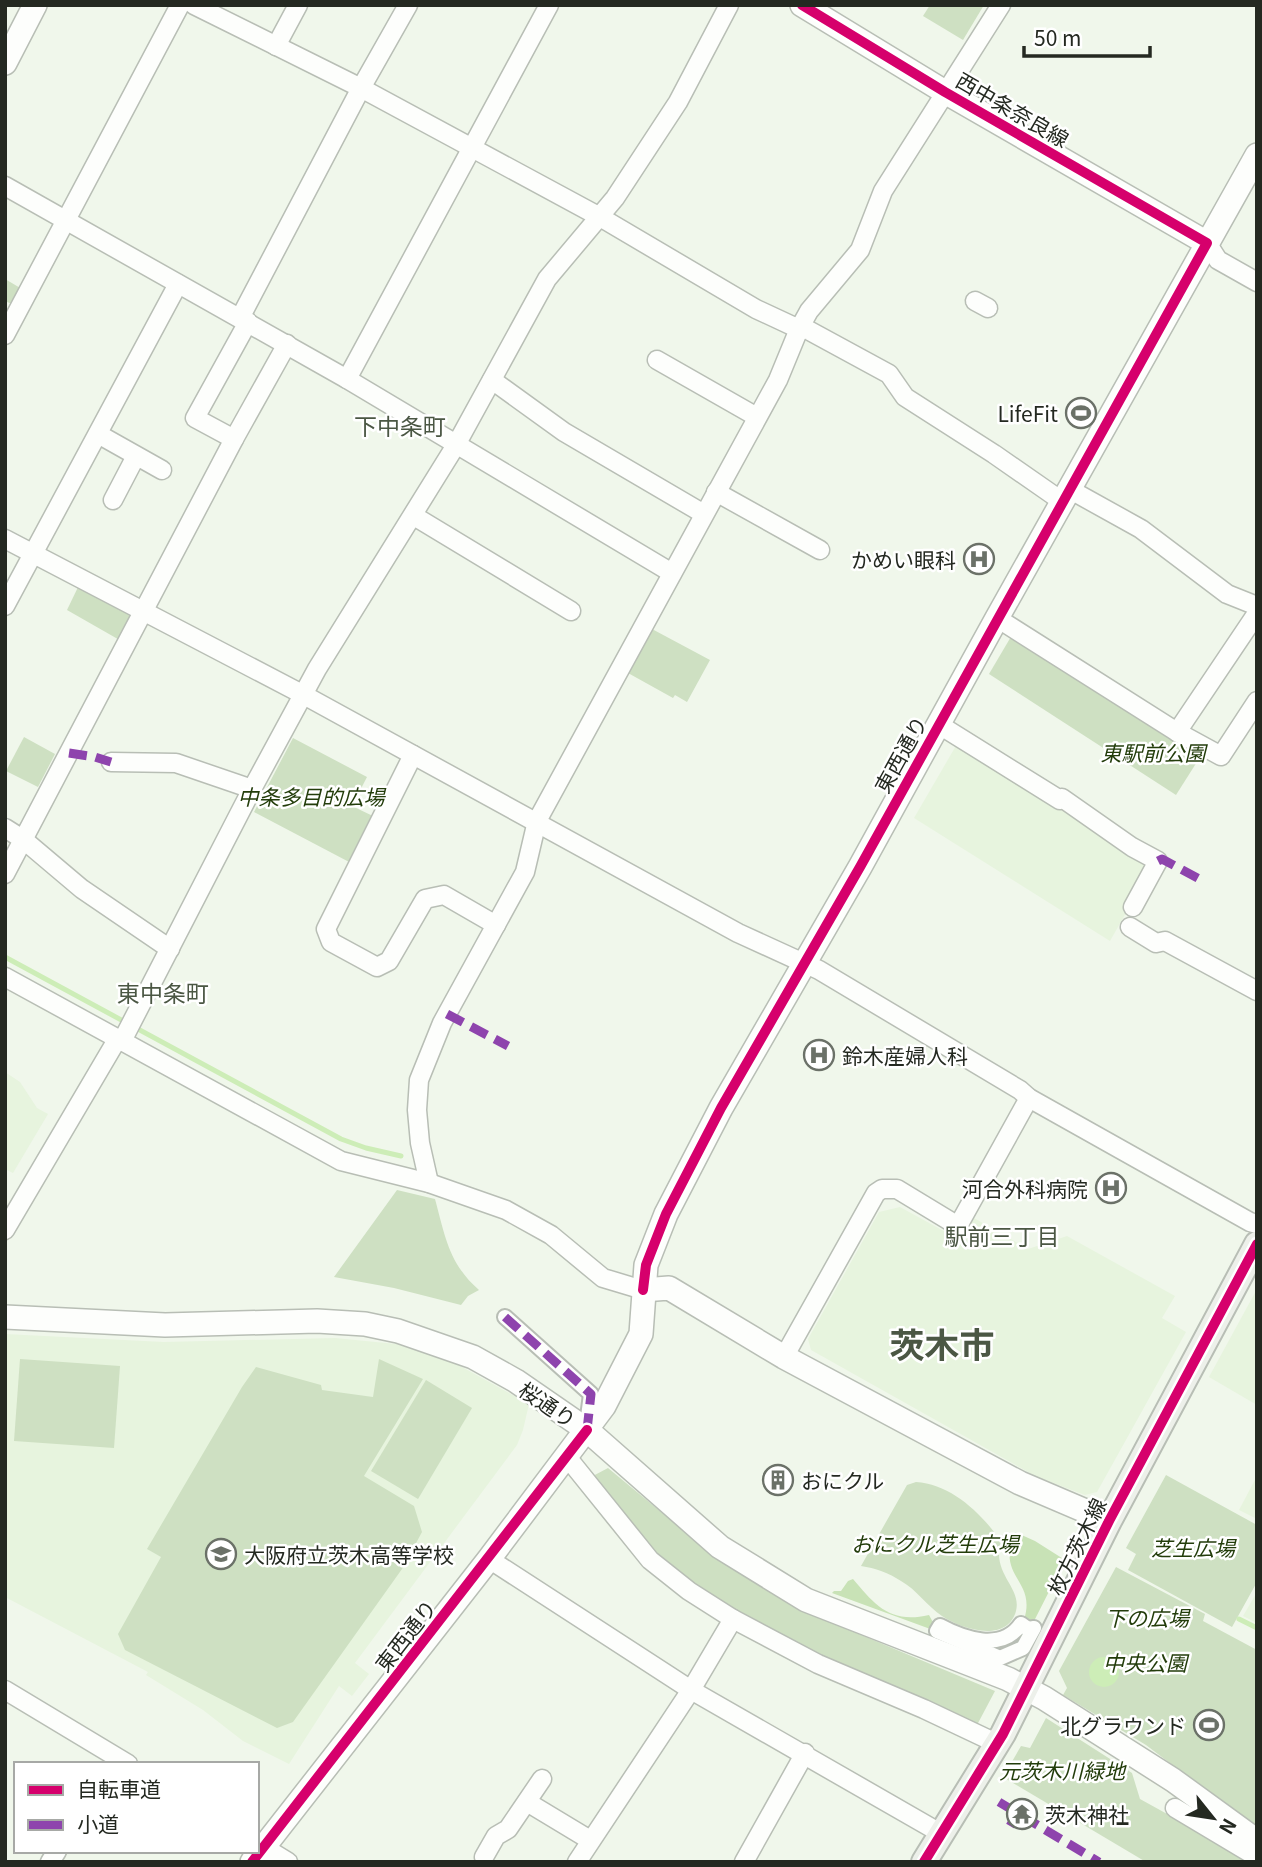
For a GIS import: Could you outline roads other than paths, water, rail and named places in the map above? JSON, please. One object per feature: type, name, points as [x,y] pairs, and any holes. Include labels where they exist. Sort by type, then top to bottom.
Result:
[{"type":"main road","name":"枚方茨木線","points":[[924,1862],[1001,1739],[1109,1521],[1257,1244]]},
{"type":"street","points":[[5,63],[35,5]]},
{"type":"street","points":[[5,335],[180,5]]},
{"type":"street","points":[[194,5],[361,89],[600,217],[756,309],[799,329],[808,330],[889,374],[905,397],[994,454],[1061,492],[1140,529],[1227,594],[1257,606]]},
{"type":"street","points":[[276,46],[298,5]]},
{"type":"street","points":[[234,439],[195,418],[361,89],[408,5]]},
{"type":"street","points":[[347,379],[549,5]]},
{"type":"street","points":[[5,1230],[125,1032],[302,694],[456,445],[547,279],[615,198],[678,102],[729,5]]},
{"type":"street","name":"西中条奈良線","points":[[802,5],[945,92],[1207,243]]},
{"type":"street","points":[[429,1183],[420,1143],[417,1110],[419,1080],[442,1023],[524,872],[537,821],[778,380],[809,311],[860,250],[883,191],[1001,5]]},
{"type":"street","name":"東西通り","points":[[259,1849],[489,1559],[604,1406],[640,1334],[646,1265],[666,1214],[721,1108],[997,618],[1061,492],[1257,155]]},
{"type":"street","points":[[5,186],[287,344],[672,573]]},
{"type":"street","points":[[1207,243],[1217,260],[1257,282]]},
{"type":"street","points":[[5,606],[178,284]]},
{"type":"street","points":[[5,874],[234,439],[287,344]]},
{"type":"street","points":[[657,360],[757,417]]},
{"type":"street","points":[[492,380],[564,432],[704,514]]},
{"type":"street","points":[[98,434],[162,470]]},
{"type":"street","points":[[113,500],[136,456]]},
{"type":"street","points":[[716,492],[820,550]]},
{"type":"street","points":[[414,516],[571,611]]},
{"type":"street","points":[[5,539],[302,694],[738,933],[819,970],[1020,1090],[1029,1098],[1257,1224]]},
{"type":"street","points":[[1177,732],[1257,613]]},
{"type":"street","points":[[997,618],[1177,732],[1220,756],[1257,701]]},
{"type":"street","points":[[938,724],[1060,800],[1062,798],[1158,861],[1133,906]]},
{"type":"street","points":[[413,755],[326,929],[331,942],[377,967],[389,961],[425,899],[444,895],[496,925]]},
{"type":"street","points":[[111,762],[176,764],[252,789]]},
{"type":"street","points":[[5,828],[24,840],[82,888],[170,949]]},
{"type":"street","points":[[1130,927],[1156,943],[1164,941],[1257,991]]},
{"type":"street","points":[[5,978],[125,1032],[341,1161],[429,1183],[506,1210],[551,1235],[603,1278],[643,1290],[669,1288],[783,1357],[1020,1483],[1109,1521]]},
{"type":"street","points":[[783,1357],[876,1193],[882,1189],[897,1189],[958,1226],[1029,1098]]},
{"type":"street","name":"桜通り","points":[[5,1317],[165,1325],[317,1321],[376,1326],[473,1357],[516,1381],[587,1430],[720,1547],[806,1600],[1008,1679],[1022,1696],[1173,1780],[1257,1841]]},
{"type":"street","points":[[505,1317],[591,1394],[587,1430]]},
{"type":"street","points":[[567,1457],[650,1560],[689,1591],[733,1619],[817,1664],[1001,1739]]},
{"type":"street","points":[[489,1559],[691,1690],[942,1834]]},
{"type":"street","points":[[577,1862],[691,1690],[733,1619]]},
{"type":"street","points":[[1021,1624],[1030,1629],[1034,1628],[1023,1648],[1000,1658],[937,1631],[940,1626],[968,1638],[992,1641],[1010,1635],[1021,1624]]},
{"type":"street","points":[[5,1690],[117,1761]]},
{"type":"street","points":[[744,1862],[805,1753]]},
{"type":"street","points":[[484,1857],[496,1836],[508,1829],[542,1779]]},
{"type":"street","points":[[527,1802],[590,1840]]},
{"type":"street","points":[[1175,1808],[1257,1857]]},
{"type":"street","points":[[259,1850],[288,1862]]},
{"type":"waterway","points":[[5,957],[341,1139],[401,1156]]},
{"type":"waterway","points":[[1239,1619],[1257,1628]]},
{"type":"place","name":"LifeFit","points":[[1081,413]]},
{"type":"place","name":"かめい眼科","points":[[979,559]]},
{"type":"place","name":"鈴木産婦人科","points":[[819,1055]]},
{"type":"place","name":"河合外科病院","points":[[1111,1188]]},
{"type":"place","name":"おにクル","points":[[778,1480]]},
{"type":"place","name":"大阪府立茨木高等学校","points":[[221,1554]]},
{"type":"place","name":"北グラウンド","points":[[1209,1725]]},
{"type":"place","name":"茨木神社","points":[[1022,1814]]},
{"type":"district","name":"下中条町","points":[[400,425]]},
{"type":"district","name":"東中条町","points":[[163,992]]},
{"type":"district","name":"駅前三丁目","points":[[1002,1235]]},
{"type":"district","name":"茨木市","points":[[942,1342]]},
{"type":"park label","name":"東駅前公園","points":[[1153,752]]},
{"type":"park label","name":"中条多目的広場","points":[[311,796]]},
{"type":"park label","name":"おにクル芝生広場","points":[[935,1543]]},
{"type":"park label","name":"芝生広場","points":[[1193,1547]]},
{"type":"park label","name":"下の広場","points":[[1147,1617]]},
{"type":"park label","name":"中央公園","points":[[1145,1662]]},
{"type":"park label","name":"元茨木川緑地","points":[[1062,1770]]}]
